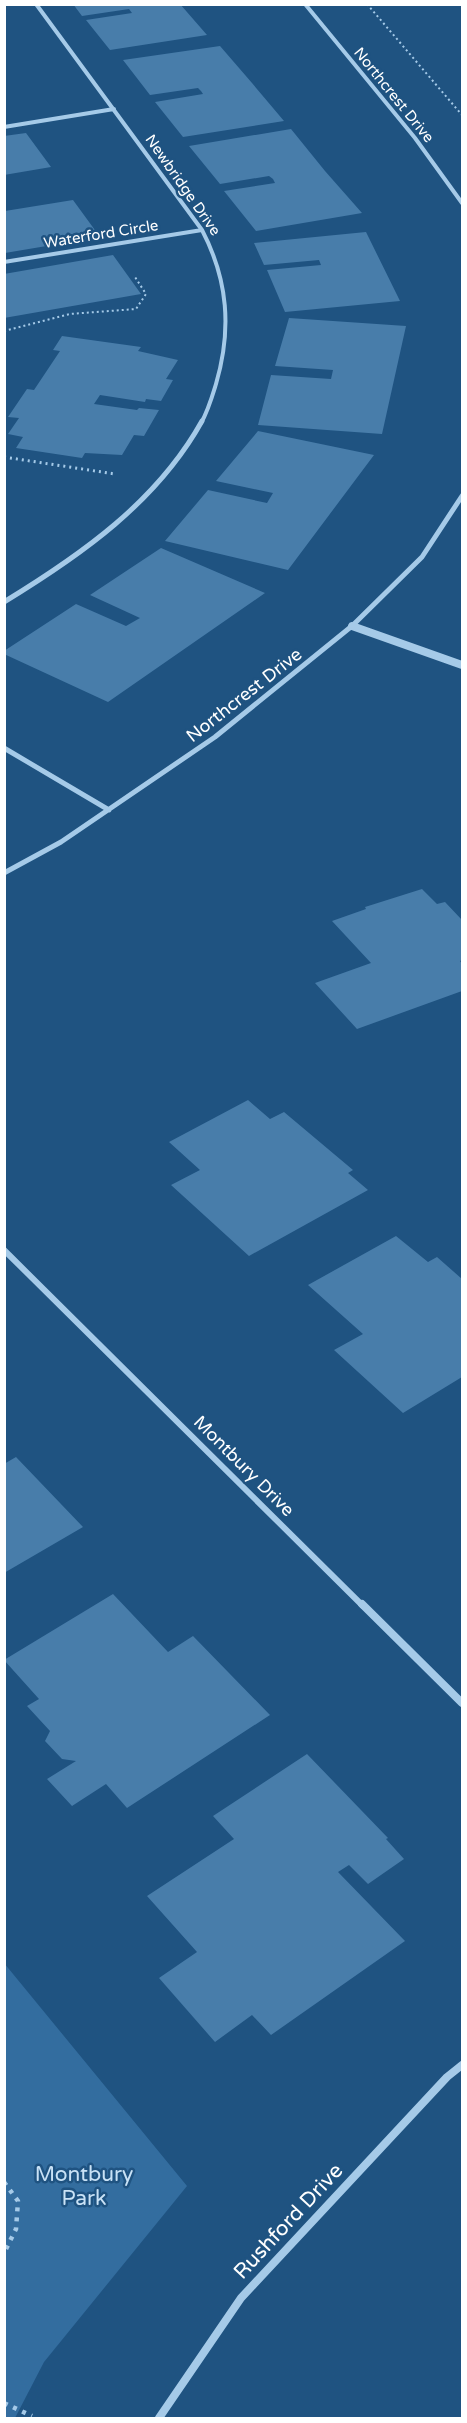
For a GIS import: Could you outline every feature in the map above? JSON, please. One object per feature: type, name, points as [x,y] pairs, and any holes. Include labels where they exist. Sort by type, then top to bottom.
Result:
[{"type":"street","name":"Newbridge Drive","points":[[4,602],[79,553],[156,484],[186,449],[203,420],[215,389],[228,338],[224,280],[212,247],[202,230],[36,4]]},
{"type":"street","name":"Northcrest Drive","points":[[305,4],[415,138],[462,203]]},
{"type":"street","points":[[4,127],[114,109]]},
{"type":"street","name":"Waterford Circle","points":[[4,262],[202,230]]},
{"type":"street","name":"Northcrest Drive","points":[[4,873],[61,842],[215,737],[352,626],[422,557],[462,496]]},
{"type":"street","points":[[352,626],[462,665]]},
{"type":"street","points":[[4,748],[109,810]]},
{"type":"street","name":"Montbury Drive","points":[[4,1250],[462,1703]]},
{"type":"street","name":"Rushford Drive","points":[[159,2418],[241,2298],[447,2077],[462,2065]]},
{"type":"path","points":[[367,4],[462,116]]},
{"type":"path","points":[[4,331],[31,322],[70,314],[136,309],[146,294],[112,245]]},
{"type":"path","points":[[4,457],[87,468],[156,484]]},
{"type":"path","points":[[4,2182],[18,2201],[16,2229],[4,2253]]},
{"type":"path","points":[[4,2403],[32,2416]]},
{"type":"green space","name":"Montbury Park","points":[[4,1963],[187,2186],[44,2362],[15,2418],[4,2418]]},
{"type":"building","points":[[73,4],[180,4],[207,35],[110,50],[86,20],[132,13],[129,9],[82,16]]},
{"type":"building","points":[[220,46],[284,121],[183,137],[155,102],[203,94],[201,91],[198,88],[150,95],[123,60]]},
{"type":"building","points":[[291,129],[362,213],[256,231],[224,191],[275,183],[273,179],[269,176],[220,184],[189,146]]},
{"type":"building","points":[[26,133],[51,167],[4,175],[4,136]]},
{"type":"building","points":[[73,200],[100,237],[5,253],[5,211]]},
{"type":"building","points":[[366,232],[400,301],[285,312],[267,270],[321,265],[319,260],[264,265],[254,243]]},
{"type":"building","points":[[113,255],[141,294],[4,318],[4,274]]},
{"type":"building","points":[[289,318],[406,326],[382,434],[258,425],[271,375],[331,379],[333,370],[275,366]]},
{"type":"building","points":[[62,336],[141,347],[138,351],[178,360],[166,379],[173,380],[161,401],[146,399],[145,402],[100,395],[94,404],[137,410],[139,408],[159,410],[144,436],[134,435],[122,455],[85,453],[82,458],[16,448],[23,437],[8,434],[19,418],[8,417],[27,389],[34,390],[60,351],[53,350]]},
{"type":"building","points":[[258,431],[374,455],[288,570],[165,541],[208,490],[267,503],[273,493],[216,481]]},
{"type":"building","points":[[161,548],[265,593],[108,702],[4,654],[4,651],[76,604],[126,626],[140,618],[90,595]]},
{"type":"building","points":[[422,889],[437,904],[445,902],[462,920],[462,960],[460,961],[462,991],[357,1029],[315,983],[371,963],[332,921],[366,909],[365,907]]},
{"type":"building","points":[[248,1100],[270,1119],[284,1112],[353,1170],[348,1173],[368,1190],[249,1256],[171,1185],[200,1170],[169,1142]]},
{"type":"building","points":[[396,1236],[428,1262],[437,1257],[462,1279],[462,1377],[403,1413],[334,1350],[363,1334],[308,1285]]},
{"type":"building","points":[[16,1457],[83,1527],[4,1573],[4,1464]]},
{"type":"building","points":[[113,1594],[168,1652],[193,1636],[270,1715],[127,1808],[106,1784],[72,1806],[47,1779],[76,1761],[62,1759],[45,1741],[50,1731],[27,1706],[39,1699],[4,1660]]},
{"type":"building","points":[[307,1754],[388,1838],[386,1839],[404,1859],[368,1884],[349,1865],[338,1872],[405,1941],[271,2035],[252,2015],[215,2042],[159,1978],[197,1952],[147,1896],[234,1839],[213,1816]]}]
